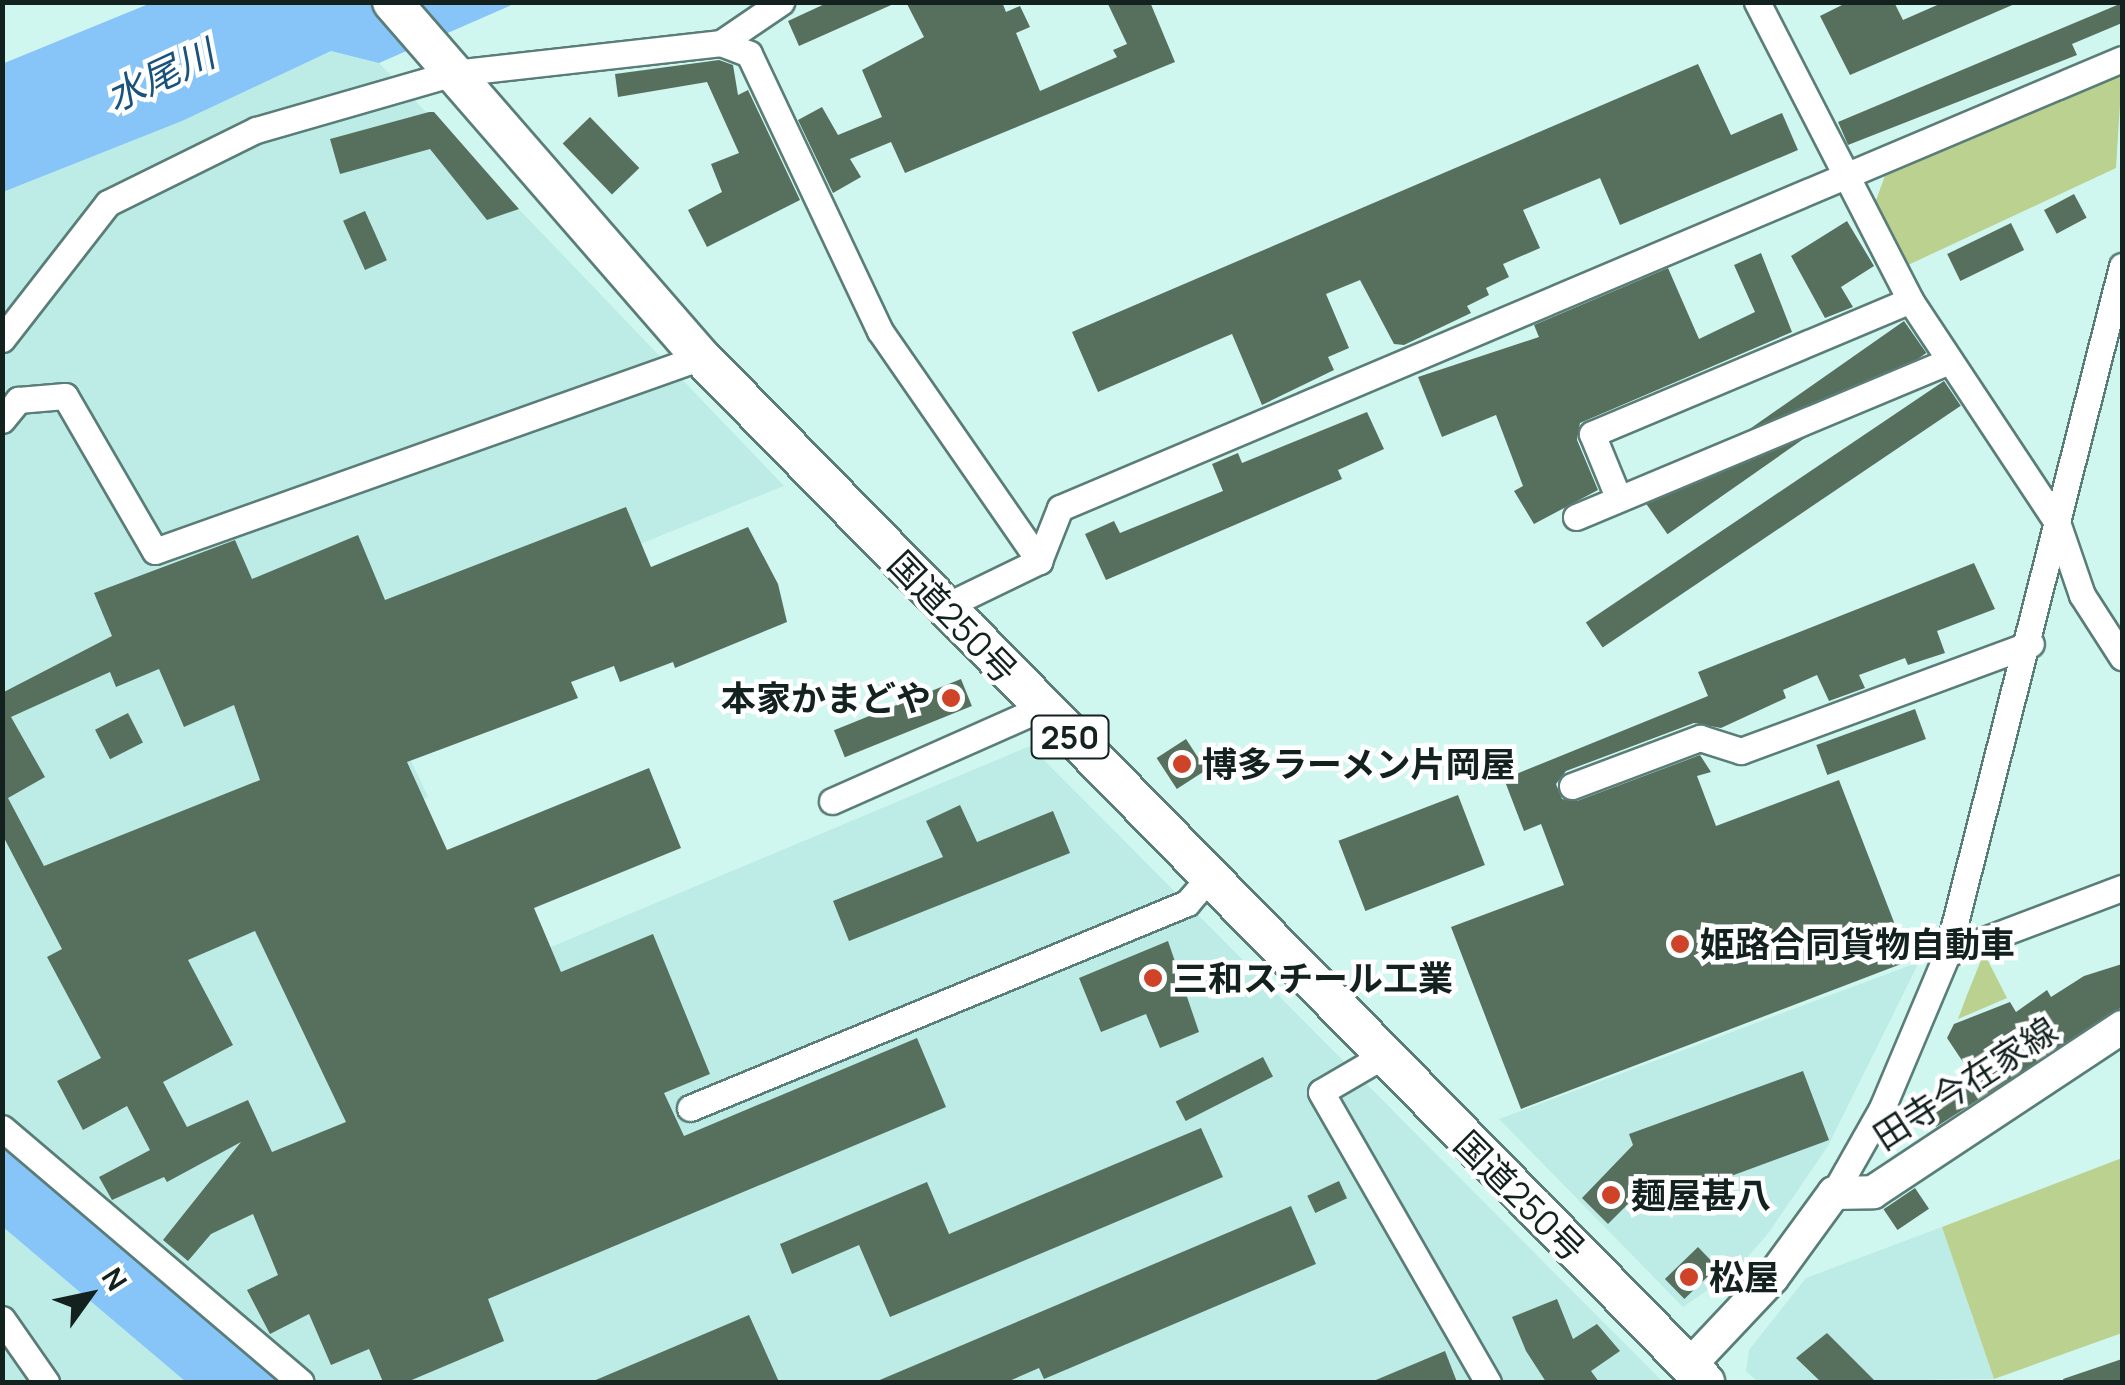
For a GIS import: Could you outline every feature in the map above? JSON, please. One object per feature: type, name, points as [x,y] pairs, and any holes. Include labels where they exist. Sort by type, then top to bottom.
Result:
[{"type":"highway","name":"国道250号","points":[[392,2],[700,356],[1689,1377]]},
{"type":"main road","name":"田寺今在家線","points":[[1834,1193],[1873,1192],[2122,1027]]},
{"type":"main road","points":[[1689,1377],[1772,1278],[1834,1193]]},
{"type":"street","points":[[2,339],[108,204],[256,130],[454,73],[722,43],[781,2]]},
{"type":"street","points":[[1757,2],[1841,176],[1910,300],[2057,522],[2082,595],[2122,657]]},
{"type":"street","points":[[722,43],[749,54],[880,330],[1039,561]]},
{"type":"street","points":[[944,607],[1039,561],[1060,508],[2122,59]]},
{"type":"street","points":[[1834,1193],[1882,1108],[1947,954],[2031,644],[2057,522],[2122,266]]},
{"type":"street","points":[[1618,497],[1592,434],[1910,300]]},
{"type":"street","points":[[2,420],[18,400],[66,396],[155,551],[700,356]]},
{"type":"street","points":[[1576,516],[1949,361]]},
{"type":"street","points":[[1572,786],[1700,738],[1740,751],[2031,644]]},
{"type":"street","points":[[832,802],[1042,708]]},
{"type":"street","points":[[690,1108],[1187,903],[1208,879]]},
{"type":"street","points":[[1947,954],[2122,888]]},
{"type":"street","points":[[1381,1057],[1321,1092],[1488,1382]]},
{"type":"street","points":[[2,1128],[300,1382]]},
{"type":"street","points":[[2,1320],[46,1382]]},
{"type":"shaded area","points":[[331,51],[379,63],[784,486],[362,656],[428,797],[269,863],[348,1032],[1030,746],[1663,1382],[294,1382],[3,1138],[3,192],[182,121]]},
{"type":"shaded area","points":[[1919,962],[1828,1146],[1767,1235],[1734,1272],[1683,1307],[1499,1119]]},
{"type":"shaded area","points":[[3,1227],[186,1382],[3,1382]]},
{"type":"shaded area","points":[[1942,1227],[1994,1379],[1758,1382],[1746,1371],[1749,1350],[1806,1278]]},
{"type":"green space","points":[[2122,72],[2116,168],[1908,265],[1875,203],[1887,170]]},
{"type":"green space","points":[[1984,953],[2007,998],[1958,1019],[1967,995]]},
{"type":"green space","points":[[2122,1158],[2122,1333],[1994,1379],[1942,1227]]},
{"type":"water","name":"水尾川","points":[[151,3],[516,3],[379,63],[331,51],[182,121],[3,192],[2,64]]},
{"type":"water","points":[[2,1138],[294,1382],[186,1382],[3,1227]]},
{"type":"building","points":[[829,2],[898,2],[799,46],[788,21]]},
{"type":"building","points":[[906,2],[1002,2],[1006,12],[1020,6],[1030,27],[1016,33],[1040,91],[1117,57],[1113,50],[1127,44],[1107,2],[1150,2],[1175,62],[905,173],[891,142],[850,159],[861,177],[833,193],[798,120],[822,107],[838,135],[882,117],[862,70],[924,37]]},
{"type":"building","points":[[1848,2],[1894,2],[1903,20],[1944,2],[2017,3],[1850,75],[1820,16]]},
{"type":"building","points":[[2122,3],[2122,23],[2072,44],[2077,55],[1848,145],[1838,122]]},
{"type":"building","points":[[719,60],[733,65],[738,95],[748,90],[800,200],[707,247],[688,210],[722,192],[711,164],[739,153],[707,82],[618,97],[615,74]]},
{"type":"building","points":[[1698,64],[1731,135],[1782,113],[1798,150],[1620,225],[1600,178],[1523,210],[1540,248],[1503,264],[1509,277],[1486,288],[1489,295],[1467,306],[1471,313],[1404,345],[1394,344],[1360,280],[1326,294],[1349,348],[1328,357],[1334,370],[1262,405],[1232,334],[1098,392],[1072,332]]},
{"type":"building","points":[[434,112],[519,209],[487,220],[430,149],[340,174],[330,139]]},
{"type":"building","points":[[590,117],[639,168],[612,194],[563,143]]},
{"type":"building","points":[[2074,194],[2087,218],[2057,234],[2044,210]]},
{"type":"building","points":[[365,211],[387,260],[365,270],[343,221]]},
{"type":"building","points":[[1847,221],[1874,266],[1841,287],[1853,307],[1825,318],[1791,256]]},
{"type":"building","points":[[2011,223],[2024,250],[1960,281],[1947,254]]},
{"type":"building","points":[[1761,253],[1792,332],[1580,423],[1577,440],[1598,490],[1534,524],[1514,491],[1523,486],[1496,415],[1442,437],[1418,377],[1539,337],[1534,325],[1668,268],[1699,339],[1755,312],[1734,265]]},
{"type":"building","points":[[1904,321],[1926,353],[1668,534],[1645,502]]},
{"type":"building","points":[[1944,381],[1961,406],[1603,647],[1586,623]]},
{"type":"building","points":[[1367,412],[1384,449],[1338,470],[1342,479],[1106,580],[1085,534],[1114,521],[1120,533],[1223,491],[1212,464],[1238,453],[1242,463]]},
{"type":"building","points":[[626,507],[651,567],[748,527],[778,584],[787,622],[675,668],[673,662],[620,682],[614,666],[571,682],[578,698],[407,762],[447,850],[649,768],[681,848],[534,908],[561,972],[653,934],[710,1074],[664,1093],[684,1136],[917,1038],[946,1107],[488,1299],[504,1341],[407,1382],[383,1382],[369,1349],[331,1365],[309,1314],[270,1334],[247,1290],[278,1275],[253,1214],[211,1234],[188,1261],[163,1240],[241,1142],[167,1182],[164,1177],[112,1200],[99,1177],[150,1150],[127,1106],[83,1130],[57,1081],[101,1058],[47,957],[62,949],[2,834],[2,693],[112,636],[94,593],[235,540],[252,579],[358,535],[385,600]],"holes":[[[159,669],[184,727],[234,705],[260,780],[44,866],[8,798],[45,777],[11,717],[110,672],[116,687]],[[255,931],[346,1122],[272,1152],[248,1100],[187,1127],[163,1082],[233,1045],[188,960]]]},
{"type":"building","name":"姫路合同貨物自動車","points":[[1974,563],[1995,609],[1937,631],[1945,653],[1908,665],[1905,658],[1859,675],[1865,688],[1829,701],[1817,675],[1783,690],[1786,698],[1721,728],[1694,723],[1566,771],[1556,784],[1562,799],[1577,801],[1700,755],[1711,772],[1697,776],[1716,826],[1839,780],[1909,961],[1521,1109],[1451,927],[1564,885],[1541,824],[1524,831],[1504,779],[1708,696],[1698,672]]},
{"type":"building","points":[[961,679],[972,706],[845,757],[834,730]]},
{"type":"building","points":[[1915,709],[1926,739],[1827,775],[1816,745]]},
{"type":"building","points":[[128,713],[143,742],[110,759],[95,730]]},
{"type":"building","name":"博多ラーメン片岡屋","points":[[1186,739],[1206,770],[1177,789],[1157,758]]},
{"type":"building","points":[[1458,795],[1485,865],[1365,911],[1339,841]]},
{"type":"building","points":[[960,805],[977,842],[1053,811],[1070,853],[849,941],[833,901],[943,857],[926,821]]},
{"type":"building","points":[[1168,941],[1199,1032],[1160,1048],[1146,1014],[1101,1032],[1079,978]]},
{"type":"building","points":[[2122,964],[2122,1007],[1936,1127],[1924,1109],[1973,1077],[1947,1038],[1954,1024],[2010,1002],[2016,1012],[2047,990],[2051,997],[2084,976]]},
{"type":"building","points":[[1263,1057],[1273,1077],[1186,1121],[1176,1101]]},
{"type":"building","points":[[1803,1071],[1829,1140],[1655,1204],[1648,1184],[1608,1224],[1582,1198],[1633,1145],[1629,1134]]},
{"type":"building","points":[[1201,1128],[1223,1177],[890,1317],[859,1245],[792,1274],[780,1244],[927,1182],[949,1234]]},
{"type":"building","points":[[1339,1181],[1347,1198],[1315,1213],[1307,1196]]},
{"type":"building","points":[[1915,1188],[1929,1209],[1897,1230],[1883,1209]]},
{"type":"building","points":[[1291,1206],[1316,1264],[1044,1379],[1039,1368],[1007,1382],[875,1382]]},
{"type":"building","points":[[1698,1247],[1717,1267],[1684,1299],[1665,1279]]},
{"type":"building","points":[[1557,1299],[1573,1339],[1597,1324],[1620,1351],[1591,1371],[1599,1382],[1546,1382],[1526,1351],[1512,1317]]},
{"type":"building","points":[[749,1315],[779,1382],[591,1382]]},
{"type":"building","points":[[1827,1333],[1876,1382],[1821,1382],[1796,1358]]},
{"type":"building","points":[[1445,1351],[1457,1382],[1371,1382]]},
{"type":"building","points":[[2122,1359],[2122,1382],[2064,1382],[2063,1379]]},
{"type":"place","name":"本家かまどや","points":[[951,698]]},
{"type":"place","name":"博多ラーメン片岡屋","points":[[1182,764]]},
{"type":"place","name":"姫路合同貨物自動車","points":[[1680,944]]},
{"type":"place","name":"三和スチール工業","points":[[1153,978]]},
{"type":"place","name":"麺屋甚八","points":[[1611,1195]]},
{"type":"place","name":"松屋","points":[[1689,1277]]}]
